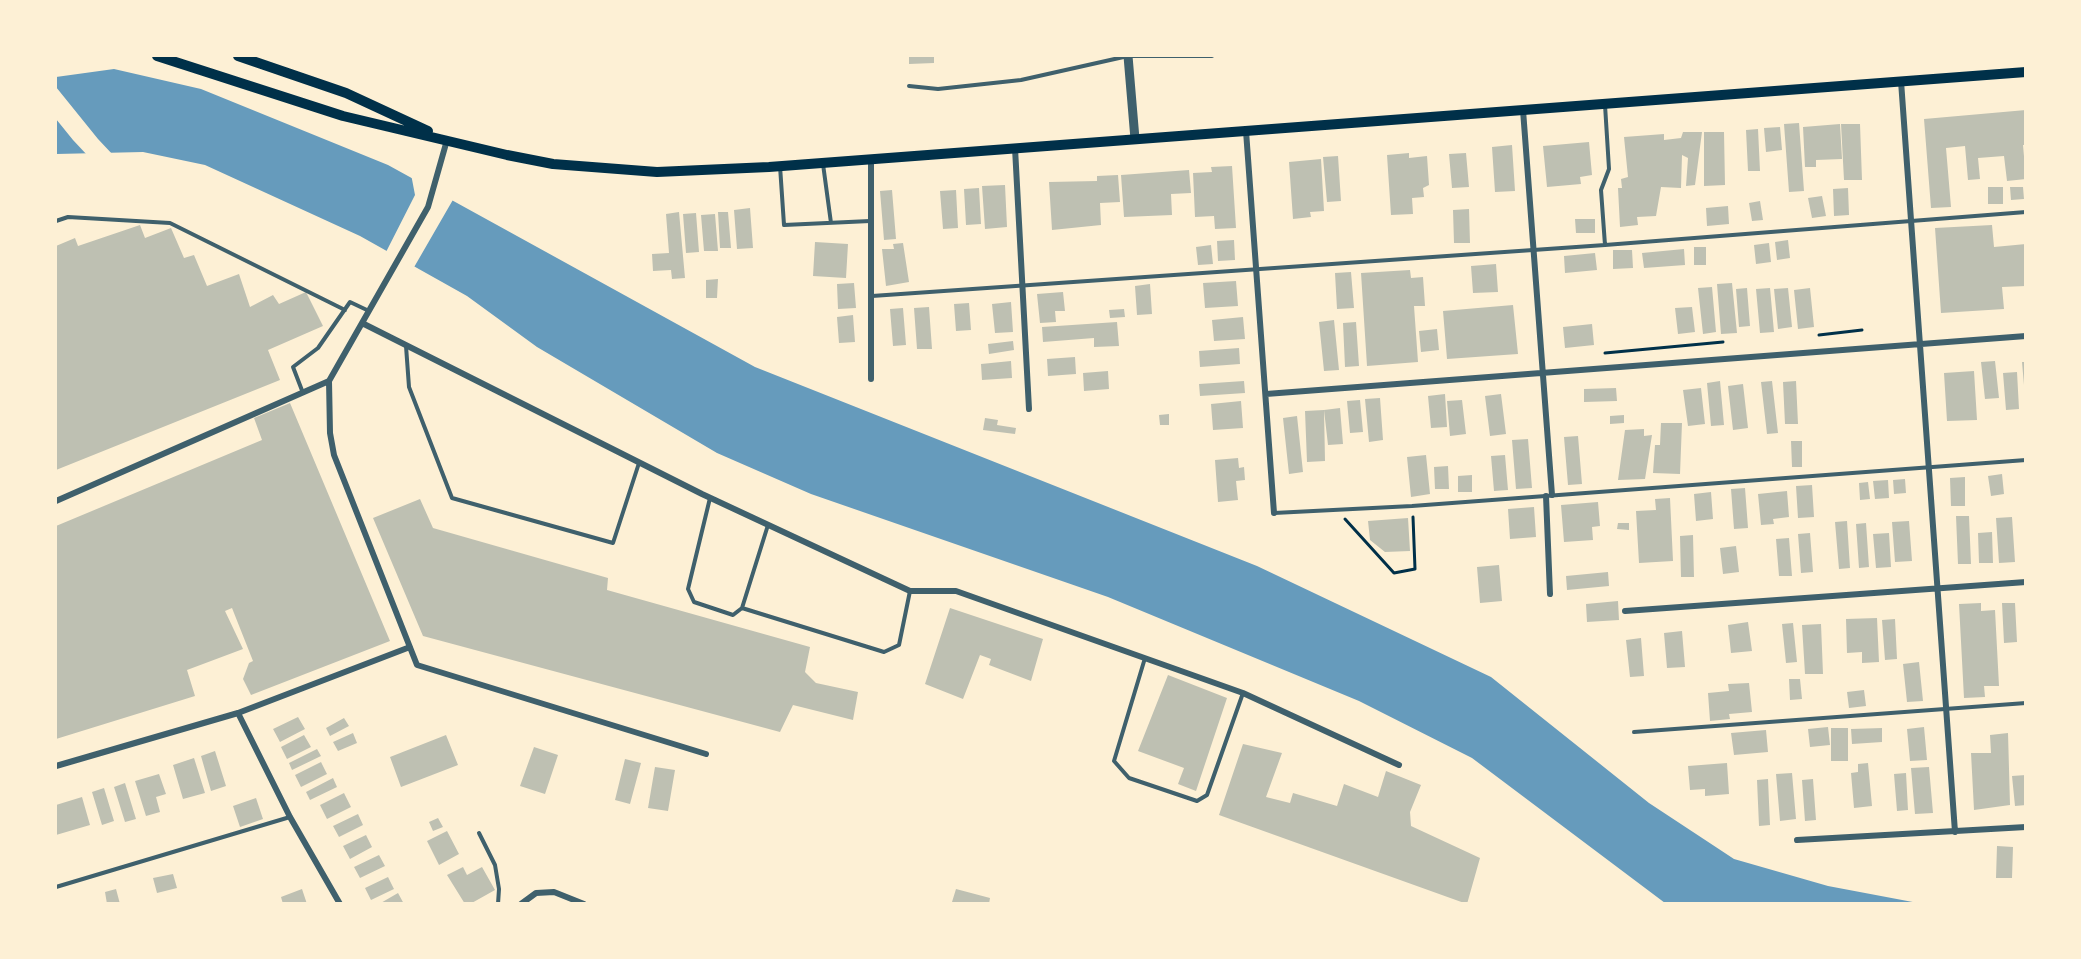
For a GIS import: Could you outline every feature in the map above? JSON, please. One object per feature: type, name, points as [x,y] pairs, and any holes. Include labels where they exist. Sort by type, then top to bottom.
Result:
[{"type":"main road","points":[[157,56],[343,116],[553,164],[606,170],[688,171],[2025,72]]},
{"type":"main road","points":[[238,56],[346,93],[447,140]]},
{"type":"street","points":[[1128,56],[1135,139]]},
{"type":"street","points":[[1901,81],[1955,832]]},
{"type":"street","points":[[1523,110],[1544,372],[1550,594]]},
{"type":"street","points":[[1246,131],[1274,513]]},
{"type":"street","points":[[447,140],[438,179],[428,207],[329,381],[330,433],[334,455],[417,664],[706,754]]},
{"type":"street","points":[[1015,148],[1029,409]]},
{"type":"street","points":[[871,158],[871,378]]},
{"type":"street","points":[[362,323],[710,498],[910,591],[956,591],[1145,658],[1243,693],[1399,765]]},
{"type":"street","points":[[1266,394],[2025,336]]},
{"type":"street","points":[[56,501],[329,381]]},
{"type":"street","points":[[1625,611],[2025,582]]},
{"type":"street","points":[[56,766],[238,713],[410,647]]},
{"type":"street","points":[[238,713],[290,818],[340,903]]},
{"type":"street","points":[[1797,840],[2025,827]]},
{"type":"street","points":[[521,903],[536,893],[554,892],[584,903]]},
{"type":"lane","points":[[909,86],[938,89],[1021,80],[1128,56],[1212,56]]},
{"type":"lane","points":[[1605,104],[1609,169],[1601,190],[1605,245]]},
{"type":"lane","points":[[823,162],[831,223]]},
{"type":"lane","points":[[780,165],[784,225],[871,221]]},
{"type":"lane","points":[[872,296],[1605,245],[2025,212]]},
{"type":"lane","points":[[56,220],[68,217],[171,223],[345,310]]},
{"type":"lane","points":[[303,393],[293,367],[318,348],[350,302],[369,311]]},
{"type":"lane","points":[[406,345],[409,387],[452,498],[613,543],[639,463]]},
{"type":"lane","points":[[1274,513],[1412,506],[2025,460]]},
{"type":"lane","points":[[710,498],[688,589],[694,602],[733,615],[742,608],[768,525]]},
{"type":"lane","points":[[742,608],[884,652],[899,645],[910,591]]},
{"type":"lane","points":[[1145,658],[1114,761],[1130,778],[1197,801],[1207,795],[1243,693]]},
{"type":"lane","points":[[1634,732],[2025,703]]},
{"type":"lane","points":[[56,887],[290,818]]},
{"type":"lane","points":[[479,833],[495,865],[499,889],[498,903]]},
{"type":"path","points":[[1819,335],[1862,330]]},
{"type":"path","points":[[1605,353],[1723,342]]},
{"type":"path","points":[[1339,510],[1348,524],[1394,573],[1415,569],[1412,506]]},
{"type":"water","points":[[114,69],[201,89],[388,165],[755,367],[1257,566],[1491,677],[1649,803],[1734,859],[1828,886],[1918,903],[1665,903],[1472,758],[1359,701],[1108,597],[811,494],[717,453],[537,347],[467,296],[360,236],[205,165],[143,152],[56,154],[56,77]]},
{"type":"pier","points":[[56,87],[114,156],[88,156],[73,140],[56,119]]},
{"type":"pier","points":[[411,174],[454,198],[413,269],[385,254],[415,195]]},
{"type":"building","points":[[909,56],[934,56],[934,63],[909,64]]},
{"type":"building","points":[[2026,110],[2026,145],[2023,145],[2026,179],[2007,181],[2004,156],[1978,158],[1980,179],[1968,180],[1965,146],[1946,148],[1951,207],[1931,208],[1924,119]]},
{"type":"building","points":[[1799,123],[1804,191],[1789,192],[1784,124]]},
{"type":"building","points":[[1840,124],[1842,159],[1816,160],[1816,167],[1805,167],[1803,127]]},
{"type":"building","points":[[1841,124],[1860,124],[1862,180],[1844,180]]},
{"type":"building","points":[[1780,127],[1782,150],[1766,152],[1764,128]]},
{"type":"building","points":[[1758,129],[1760,171],[1748,171],[1746,130]]},
{"type":"building","points":[[1683,132],[1702,132],[1695,185],[1686,186],[1688,158],[1682,155],[1681,188],[1661,187],[1656,216],[1637,217],[1638,225],[1620,227],[1618,188],[1622,188],[1621,179],[1628,177],[1624,137],[1664,134],[1664,140],[1681,138]]},
{"type":"building","points":[[1704,132],[1724,132],[1725,185],[1704,186]]},
{"type":"building","points":[[1589,142],[1592,175],[1580,177],[1581,184],[1547,187],[1543,146]]},
{"type":"building","points":[[1512,145],[1515,191],[1495,192],[1492,147]]},
{"type":"building","points":[[1409,153],[1409,158],[1427,156],[1429,185],[1423,188],[1424,197],[1412,198],[1413,214],[1391,215],[1387,155]]},
{"type":"building","points":[[1466,153],[1469,187],[1452,188],[1449,154]]},
{"type":"building","points":[[1338,156],[1341,201],[1327,202],[1323,157]]},
{"type":"building","points":[[1321,159],[1324,211],[1310,212],[1311,217],[1293,219],[1289,162]]},
{"type":"building","points":[[1232,166],[1236,228],[1215,229],[1214,216],[1195,217],[1193,173],[1212,172],[1211,167]]},
{"type":"building","points":[[1189,170],[1191,193],[1171,194],[1172,215],[1124,217],[1121,175]]},
{"type":"building","points":[[1118,175],[1120,202],[1100,203],[1101,225],[1052,230],[1049,182],[1097,181],[1097,176]]},
{"type":"building","points":[[1005,185],[1007,227],[985,229],[982,186]]},
{"type":"building","points":[[1988,187],[2003,187],[2003,204],[1988,204]]},
{"type":"building","points":[[2010,187],[2023,187],[2024,199],[2011,200]]},
{"type":"building","points":[[979,188],[981,224],[966,225],[964,189]]},
{"type":"building","points":[[1848,188],[1849,215],[1834,216],[1833,189]]},
{"type":"building","points":[[892,190],[896,239],[884,240],[880,191]]},
{"type":"building","points":[[956,190],[958,228],[943,229],[940,191]]},
{"type":"building","points":[[1822,196],[1826,216],[1812,218],[1808,198]]},
{"type":"building","points":[[1760,201],[1763,220],[1752,221],[1749,203]]},
{"type":"building","points":[[1728,206],[1729,224],[1707,226],[1706,208]]},
{"type":"building","points":[[750,208],[753,248],[737,249],[734,210]]},
{"type":"building","points":[[1469,209],[1470,243],[1454,243],[1453,210]]},
{"type":"building","points":[[679,212],[685,278],[672,279],[671,270],[653,271],[652,254],[669,253],[666,214]]},
{"type":"building","points":[[718,212],[728,212],[731,248],[720,248]]},
{"type":"building","points":[[696,213],[699,252],[686,253],[683,214]]},
{"type":"building","points":[[715,214],[718,251],[704,251],[701,215]]},
{"type":"building","points":[[1575,219],[1595,219],[1595,233],[1576,233]]},
{"type":"building","points":[[140,225],[145,238],[171,228],[184,258],[194,255],[207,286],[239,274],[250,307],[273,295],[279,304],[306,292],[323,326],[268,350],[280,380],[56,470],[56,246],[75,238],[78,246]]},
{"type":"building","points":[[1992,225],[1994,247],[2026,244],[2026,286],[2002,287],[2004,309],[1941,313],[1935,228]]},
{"type":"building","points":[[1234,240],[1235,260],[1218,261],[1217,241]]},
{"type":"building","points":[[1788,240],[1790,258],[1777,260],[1775,242]]},
{"type":"building","points":[[815,242],[848,244],[846,278],[813,276]]},
{"type":"building","points":[[903,243],[909,282],[886,286],[882,249],[894,249],[893,244]]},
{"type":"building","points":[[1769,243],[1771,262],[1756,264],[1754,245]]},
{"type":"building","points":[[1211,245],[1213,264],[1198,265],[1196,247]]},
{"type":"building","points":[[1694,247],[1706,247],[1706,265],[1694,265]]},
{"type":"building","points":[[1684,249],[1685,265],[1644,268],[1642,253]]},
{"type":"building","points":[[1613,250],[1632,250],[1633,268],[1613,269]]},
{"type":"building","points":[[1595,253],[1597,270],[1565,273],[1564,256]]},
{"type":"building","points":[[1496,264],[1498,292],[1473,293],[1471,266]]},
{"type":"building","points":[[1410,270],[1411,278],[1423,277],[1425,306],[1414,306],[1418,362],[1367,366],[1361,273]]},
{"type":"building","points":[[1351,272],[1354,308],[1337,309],[1335,273]]},
{"type":"building","points":[[718,279],[717,298],[706,298],[706,280]]},
{"type":"building","points":[[1236,281],[1238,306],[1205,308],[1203,283]]},
{"type":"building","points":[[854,283],[856,308],[838,309],[837,284]]},
{"type":"building","points":[[1732,283],[1737,333],[1721,334],[1717,284]]},
{"type":"building","points":[[1150,284],[1152,314],[1137,315],[1135,286]]},
{"type":"building","points":[[1712,287],[1716,332],[1703,334],[1698,288]]},
{"type":"building","points":[[1747,288],[1750,326],[1739,327],[1736,289]]},
{"type":"building","points":[[1770,288],[1774,332],[1760,333],[1756,289]]},
{"type":"building","points":[[1788,288],[1792,327],[1778,329],[1774,289]]},
{"type":"building","points":[[1810,288],[1814,327],[1798,329],[1794,290]]},
{"type":"building","points":[[1063,292],[1065,311],[1055,311],[1056,322],[1040,323],[1037,294]]},
{"type":"building","points":[[1011,302],[1013,332],[995,333],[992,304]]},
{"type":"building","points":[[969,303],[971,330],[956,331],[954,304]]},
{"type":"building","points":[[1513,305],[1518,354],[1447,359],[1443,311]]},
{"type":"building","points":[[929,307],[932,349],[917,349],[914,308]]},
{"type":"building","points":[[1692,307],[1695,332],[1678,334],[1675,308]]},
{"type":"building","points":[[903,308],[906,345],[893,346],[890,309]]},
{"type":"building","points":[[1124,309],[1125,317],[1110,318],[1109,310]]},
{"type":"building","points":[[853,315],[855,342],[839,343],[837,317]]},
{"type":"building","points":[[1243,317],[1245,339],[1214,341],[1212,320]]},
{"type":"building","points":[[1334,320],[1339,370],[1324,371],[1319,322]]},
{"type":"building","points":[[1117,322],[1119,346],[1094,347],[1094,338],[1043,342],[1042,327]]},
{"type":"building","points":[[1356,322],[1359,366],[1345,367],[1343,323]]},
{"type":"building","points":[[1592,324],[1594,345],[1565,348],[1563,327]]},
{"type":"building","points":[[1437,329],[1439,350],[1421,352],[1419,331]]},
{"type":"building","points":[[1013,341],[1014,350],[989,354],[988,344]]},
{"type":"building","points":[[1239,348],[1240,364],[1200,367],[1199,351]]},
{"type":"building","points":[[1075,357],[1076,374],[1048,376],[1047,359]]},
{"type":"building","points":[[1011,361],[1012,378],[982,380],[981,364]]},
{"type":"building","points":[[1995,361],[1999,398],[1985,399],[1981,362]]},
{"type":"building","points":[[2022,362],[2026,362],[2026,385],[2024,385]]},
{"type":"building","points":[[1108,371],[1109,389],[1084,391],[1083,373]]},
{"type":"building","points":[[1974,371],[1977,420],[1947,421],[1944,373]]},
{"type":"building","points":[[2017,372],[2019,409],[2006,410],[2003,373]]},
{"type":"building","points":[[1244,381],[1245,393],[1200,396],[1199,384]]},
{"type":"building","points":[[1720,381],[1724,425],[1711,426],[1707,383]]},
{"type":"building","points":[[1772,381],[1778,433],[1767,434],[1761,382]]},
{"type":"building","points":[[1796,381],[1798,424],[1785,424],[1783,382]]},
{"type":"building","points":[[1743,384],[1748,428],[1733,430],[1728,386]]},
{"type":"building","points":[[1616,388],[1617,401],[1584,402],[1584,389]]},
{"type":"building","points":[[1701,388],[1705,424],[1688,426],[1683,390]]},
{"type":"building","points":[[1445,394],[1447,427],[1431,428],[1428,396]]},
{"type":"building","points":[[1501,394],[1506,434],[1490,436],[1485,396]]},
{"type":"building","points":[[1380,398],[1383,440],[1369,442],[1365,399]]},
{"type":"building","points":[[1360,400],[1363,432],[1350,433],[1347,401]]},
{"type":"building","points":[[1462,400],[1466,434],[1450,436],[1447,401]]},
{"type":"building","points":[[1241,401],[1243,428],[1213,430],[1211,404]]},
{"type":"building","points":[[290,403],[390,641],[251,695],[243,679],[249,663],[253,661],[232,608],[225,611],[243,649],[187,670],[195,696],[56,739],[56,526],[262,440],[254,418]]},
{"type":"building","points":[[1340,408],[1343,444],[1328,445],[1324,410]]},
{"type":"building","points":[[1324,410],[1325,461],[1307,462],[1305,411]]},
{"type":"building","points":[[1169,414],[1169,425],[1160,425],[1159,415]]},
{"type":"building","points":[[1624,415],[1624,423],[1610,424],[1610,416]]},
{"type":"building","points":[[1297,416],[1303,472],[1289,474],[1283,418]]},
{"type":"building","points":[[985,418],[998,420],[997,425],[1016,428],[1015,434],[983,430]]},
{"type":"building","points":[[1661,423],[1682,423],[1680,474],[1653,473],[1655,445],[1660,445]]},
{"type":"building","points":[[1644,429],[1644,436],[1652,435],[1645,479],[1618,480],[1625,430]]},
{"type":"building","points":[[1578,436],[1582,484],[1568,485],[1564,437]]},
{"type":"building","points":[[1528,439],[1532,488],[1516,489],[1512,440]]},
{"type":"building","points":[[1791,441],[1802,441],[1802,467],[1792,467]]},
{"type":"building","points":[[1426,455],[1430,494],[1411,497],[1407,457]]},
{"type":"building","points":[[1505,455],[1508,490],[1494,491],[1491,456]]},
{"type":"building","points":[[1238,458],[1239,468],[1244,467],[1245,480],[1236,481],[1238,500],[1218,502],[1215,460]]},
{"type":"building","points":[[1448,466],[1449,489],[1435,489],[1434,467]]},
{"type":"building","points":[[2002,474],[2004,494],[1991,496],[1988,476]]},
{"type":"building","points":[[1472,475],[1472,492],[1458,492],[1458,476]]},
{"type":"building","points":[[1965,477],[1965,506],[1951,506],[1950,478]]},
{"type":"building","points":[[1905,479],[1906,493],[1894,494],[1893,480]]},
{"type":"building","points":[[1888,480],[1889,498],[1875,499],[1873,481]]},
{"type":"building","points":[[1868,482],[1870,499],[1860,500],[1859,483]]},
{"type":"building","points":[[1812,485],[1814,517],[1798,518],[1796,486]]},
{"type":"building","points":[[1745,488],[1748,528],[1734,529],[1731,489]]},
{"type":"building","points":[[1787,491],[1789,517],[1773,519],[1774,524],[1761,525],[1758,494]]},
{"type":"building","points":[[1711,492],[1713,519],[1696,521],[1694,494]]},
{"type":"building","points":[[1670,498],[1673,561],[1639,563],[1636,511],[1656,510],[1655,499]]},
{"type":"building","points":[[420,499],[433,528],[608,578],[607,590],[810,647],[805,672],[816,683],[858,692],[853,720],[793,705],[780,732],[423,636],[373,518]]},
{"type":"building","points":[[1598,502],[1600,526],[1592,527],[1593,540],[1564,542],[1561,505]]},
{"type":"building","points":[[1534,507],[1536,537],[1510,539],[1508,509]]},
{"type":"building","points":[[1956,516],[1969,516],[1971,564],[1958,564]]},
{"type":"building","points":[[2012,517],[2015,562],[1999,563],[1996,518]]},
{"type":"building","points":[[1408,518],[1410,551],[1385,552],[1370,540],[1368,521]]},
{"type":"building","points":[[1847,521],[1850,568],[1839,569],[1835,522]]},
{"type":"building","points":[[1909,521],[1912,561],[1895,562],[1892,522]]},
{"type":"building","points":[[1618,523],[1629,523],[1629,530],[1617,529]]},
{"type":"building","points":[[1866,523],[1869,567],[1859,568],[1856,524]]},
{"type":"building","points":[[1992,532],[1993,563],[1979,563],[1978,533]]},
{"type":"building","points":[[1810,533],[1813,572],[1801,573],[1798,534]]},
{"type":"building","points":[[1889,533],[1891,567],[1876,568],[1873,534]]},
{"type":"building","points":[[1693,535],[1694,577],[1681,577],[1680,536]]},
{"type":"building","points":[[1789,538],[1792,576],[1779,576],[1776,539]]},
{"type":"building","points":[[1736,546],[1739,572],[1723,574],[1720,548]]},
{"type":"building","points":[[1499,565],[1502,601],[1480,603],[1477,567]]},
{"type":"building","points":[[1608,572],[1609,586],[1567,590],[1566,576]]},
{"type":"building","points":[[1618,601],[1619,620],[1587,622],[1586,604]]},
{"type":"building","points":[[1981,603],[1981,611],[1995,610],[1999,686],[1984,686],[1985,697],[1964,698],[1959,604]]},
{"type":"building","points":[[2002,603],[2015,603],[2017,642],[2004,643]]},
{"type":"building","points":[[950,608],[1043,639],[1031,681],[989,665],[991,659],[980,655],[963,699],[925,684]]},
{"type":"building","points":[[1877,618],[1879,662],[1862,663],[1862,652],[1847,653],[1846,619]]},
{"type":"building","points":[[1895,619],[1897,659],[1885,660],[1882,620]]},
{"type":"building","points":[[1748,622],[1752,651],[1731,653],[1728,625]]},
{"type":"building","points":[[1793,623],[1797,662],[1786,663],[1782,624]]},
{"type":"building","points":[[1821,624],[1823,674],[1805,674],[1802,625]]},
{"type":"building","points":[[1682,631],[1685,667],[1667,668],[1664,633]]},
{"type":"building","points":[[1641,638],[1644,676],[1630,677],[1626,640]]},
{"type":"building","points":[[1919,662],[1923,701],[1907,702],[1903,664]]},
{"type":"building","points":[[1168,675],[1227,698],[1196,791],[1178,784],[1184,768],[1138,751]]},
{"type":"building","points":[[1789,679],[1800,679],[1802,699],[1790,700]]},
{"type":"building","points":[[1749,683],[1752,712],[1729,714],[1730,719],[1710,721],[1708,693],[1729,691],[1728,684]]},
{"type":"building","points":[[1864,690],[1866,706],[1849,708],[1847,692]]},
{"type":"building","points":[[298,717],[305,729],[280,742],[273,729]]},
{"type":"building","points":[[344,718],[349,726],[330,736],[326,728]]},
{"type":"building","points":[[1828,727],[1830,745],[1810,747],[1808,729]]},
{"type":"building","points":[[1924,727],[1927,760],[1910,761],[1907,729]]},
{"type":"building","points":[[1831,728],[1848,728],[1848,761],[1831,761]]},
{"type":"building","points":[[1882,728],[1882,742],[1852,744],[1851,729]]},
{"type":"building","points":[[1766,730],[1768,752],[1734,755],[1731,733]]},
{"type":"building","points":[[353,733],[357,743],[338,751],[333,742]]},
{"type":"building","points":[[2008,733],[2010,805],[1974,810],[1971,753],[1991,753],[1990,735]]},
{"type":"building","points":[[304,735],[311,747],[287,759],[281,747]]},
{"type":"building","points":[[446,735],[458,765],[401,787],[390,757]]},
{"type":"building","points":[[1243,744],[1282,753],[1266,797],[1290,803],[1293,793],[1337,806],[1344,784],[1378,797],[1386,771],[1421,785],[1410,812],[1411,826],[1480,858],[1467,904],[1219,815]]},
{"type":"building","points":[[534,747],[558,755],[545,794],[520,786]]},
{"type":"building","points":[[317,749],[321,756],[292,770],[289,763]]},
{"type":"building","points":[[215,751],[226,786],[211,791],[201,756]]},
{"type":"building","points":[[194,758],[205,793],[183,799],[173,765]]},
{"type":"building","points":[[625,759],[641,763],[630,804],[615,800]]},
{"type":"building","points":[[321,762],[327,774],[301,787],[295,775]]},
{"type":"building","points":[[1727,763],[1729,794],[1705,796],[1705,789],[1690,790],[1688,766]]},
{"type":"building","points":[[1868,763],[1872,806],[1854,808],[1851,773],[1858,772],[1858,764]]},
{"type":"building","points":[[655,767],[675,770],[668,811],[648,808]]},
{"type":"building","points":[[1929,767],[1933,813],[1915,814],[1911,768]]},
{"type":"building","points":[[1792,773],[1796,819],[1780,821],[1776,774]]},
{"type":"building","points":[[1906,773],[1908,810],[1897,811],[1894,774]]},
{"type":"building","points":[[159,774],[166,794],[156,797],[160,812],[146,816],[135,781]]},
{"type":"building","points":[[2026,775],[2026,805],[2015,806],[2012,776]]},
{"type":"building","points":[[333,778],[337,787],[310,800],[306,792]]},
{"type":"building","points":[[1768,779],[1770,825],[1759,826],[1757,780]]},
{"type":"building","points":[[1813,779],[1816,820],[1805,821],[1802,780]]},
{"type":"building","points":[[125,783],[136,819],[125,822],[114,787]]},
{"type":"building","points":[[104,788],[114,821],[102,825],[92,792]]},
{"type":"building","points":[[344,793],[351,807],[327,819],[320,805]]},
{"type":"building","points":[[82,797],[90,825],[56,835],[56,805]]},
{"type":"building","points":[[256,798],[263,819],[240,827],[233,806]]},
{"type":"building","points":[[358,814],[363,825],[339,837],[333,826]]},
{"type":"building","points":[[438,818],[443,827],[433,831],[429,822]]},
{"type":"building","points":[[447,831],[459,854],[439,865],[427,841]]},
{"type":"building","points":[[366,835],[372,847],[350,859],[343,846]]},
{"type":"building","points":[[1997,846],[2013,847],[2012,878],[1996,878]]},
{"type":"building","points":[[379,855],[385,866],[360,878],[354,867]]},
{"type":"building","points":[[463,867],[467,875],[482,867],[495,890],[470,904],[465,904],[447,875]]},
{"type":"building","points":[[173,874],[177,888],[157,893],[153,878]]},
{"type":"building","points":[[388,877],[394,889],[371,900],[365,888]]},
{"type":"building","points":[[116,889],[120,904],[107,904],[105,892]]},
{"type":"building","points":[[302,889],[307,904],[283,904],[281,897]]},
{"type":"building","points":[[956,889],[990,898],[989,904],[952,902]]},
{"type":"building","points":[[398,893],[404,904],[379,904]]}]
